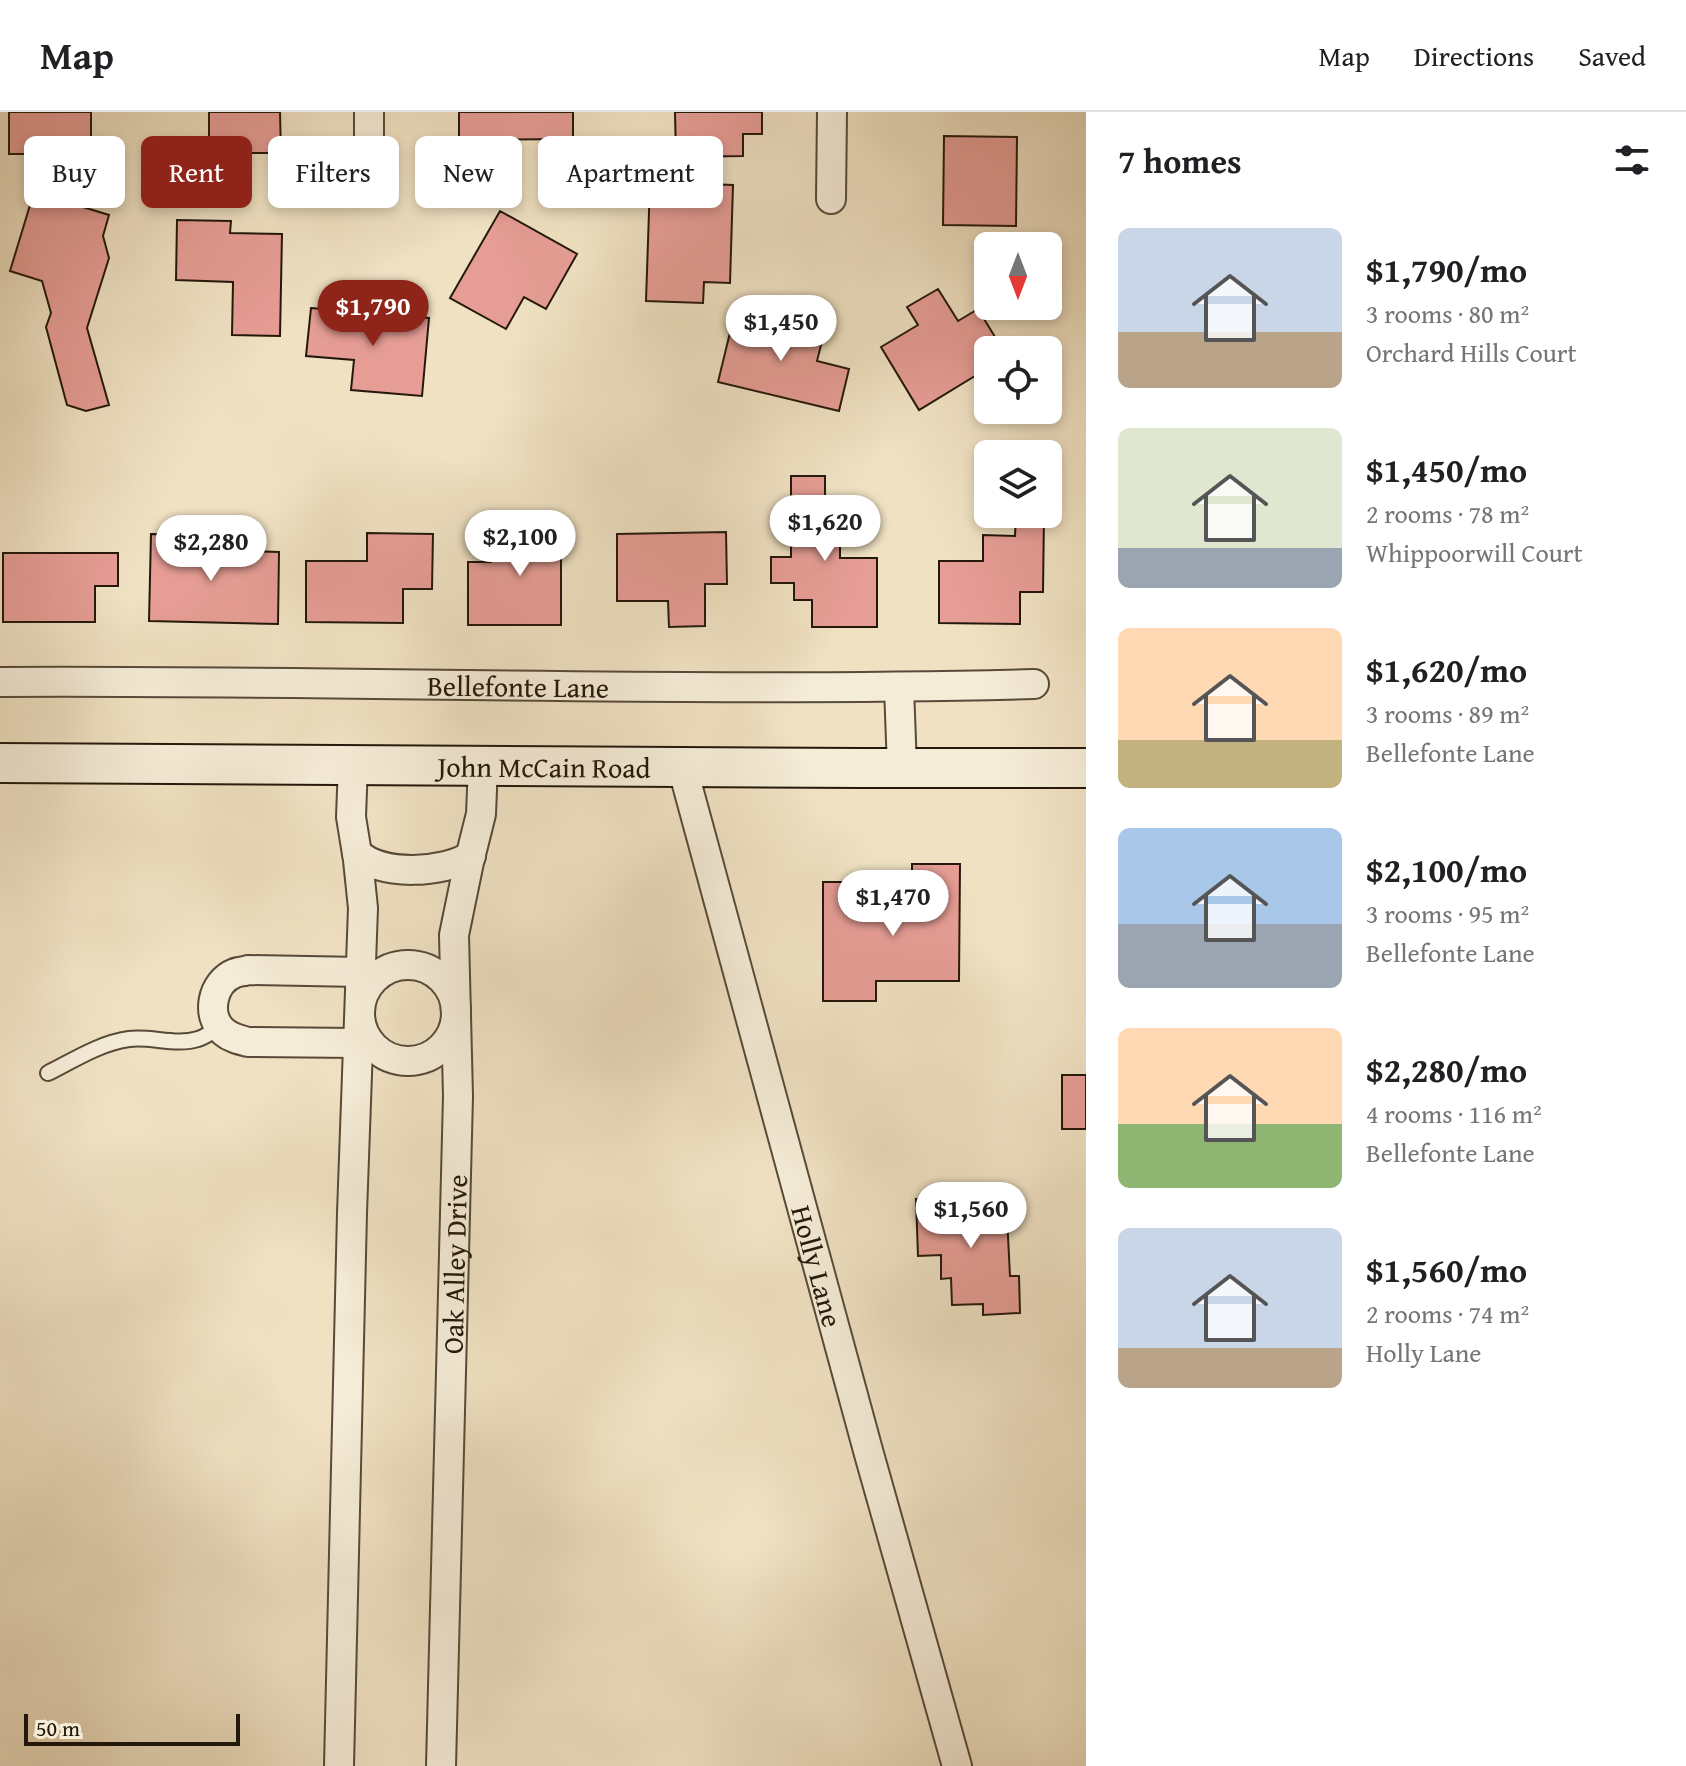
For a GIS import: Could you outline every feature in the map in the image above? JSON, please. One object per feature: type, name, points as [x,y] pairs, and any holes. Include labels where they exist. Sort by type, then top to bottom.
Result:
[{"type":"main road","name":"John McCain Road","points":[[0,763],[1086,768]]},
{"type":"street","points":[[369,112],[369,136]]},
{"type":"street","points":[[831,199],[832,112]]},
{"type":"street","name":"Bellefonte Lane","points":[[0,682],[576,687],[1034,684]]},
{"type":"street","points":[[899,687],[902,768]]},
{"type":"street","points":[[339,1766],[352,1213],[363,908],[351,817],[353,764]]},
{"type":"street","name":"Oak Alley Drive","points":[[441,1766],[458,1096],[454,935],[481,814],[483,765]]},
{"type":"street","name":"Holly Lane","points":[[682,766],[957,1766]]},
{"type":"street","points":[[357,853],[373,864],[388,868],[435,869],[451,866],[471,856]]},
{"type":"street","points":[[411,965],[439,976],[449,988],[455,1003],[456,1019],[442,1047],[429,1056],[413,1061],[397,1060],[382,1054],[370,1044],[359,1013],[369,984],[380,973],[411,965]]},
{"type":"street","points":[[358,1043],[248,1042],[236,1039],[225,1034],[220,1027],[213,1012],[213,1000],[225,979],[236,972],[361,972]]},
{"type":"lane","points":[[48,1073],[115,1042],[132,1038],[199,1039],[220,1027]]},
{"type":"building","points":[[9,112],[91,112],[91,136],[24,136],[24,154],[9,154]]},
{"type":"building","points":[[209,112],[280,112],[281,136],[268,136],[268,153],[252,153],[252,136],[209,136]]},
{"type":"building","points":[[459,112],[573,112],[573,136],[522,139],[522,136],[459,136]]},
{"type":"building","points":[[675,112],[762,112],[762,134],[743,134],[743,156],[723,156],[723,136],[676,136]]},
{"type":"building","points":[[944,136],[1017,137],[1016,226],[943,225]]},
{"type":"building","points":[[723,185],[733,185],[730,283],[704,282],[703,303],[646,301],[649,208],[723,208]]},
{"type":"building","points":[[29,208],[86,208],[109,215],[103,236],[109,258],[87,328],[109,405],[86,411],[67,405],[46,327],[51,313],[42,281],[10,271]]},
{"type":"building","points":[[500,211],[577,254],[546,309],[524,297],[506,329],[450,298]]},
{"type":"building","points":[[177,220],[231,221],[230,233],[282,234],[280,336],[232,335],[233,282],[176,280]]},
{"type":"building","points":[[938,289],[958,321],[974,311],[974,320],[985,320],[994,336],[974,336],[974,377],[919,410],[881,347],[918,325],[907,307]]},
{"type":"building","points":[[311,308],[429,318],[422,396],[351,390],[354,360],[306,356]]},
{"type":"building","points":[[735,312],[824,333],[817,361],[849,369],[839,411],[718,382]]},
{"type":"building","points":[[791,476],[825,476],[825,516],[840,516],[840,558],[877,558],[877,627],[812,627],[812,600],[794,600],[794,583],[771,583],[771,557],[791,557]]},
{"type":"building","points":[[514,518],[561,518],[561,625],[468,625],[468,562],[491,562],[491,546],[514,546]]},
{"type":"building","points":[[1015,528],[1044,528],[1043,592],[1020,592],[1020,624],[939,623],[939,561],[983,561],[983,535],[1015,536]]},
{"type":"building","points":[[726,532],[727,584],[705,584],[705,626],[669,627],[668,601],[617,601],[617,534]]},
{"type":"building","points":[[367,533],[433,534],[432,589],[403,589],[403,623],[306,622],[306,561],[367,561]]},
{"type":"building","points":[[151,534],[201,535],[201,550],[279,552],[278,624],[149,621]]},
{"type":"building","points":[[3,553],[118,553],[118,586],[95,586],[95,622],[3,622]]},
{"type":"building","points":[[912,864],[960,864],[959,981],[876,981],[876,1001],[823,1001],[823,882],[847,882],[847,915],[912,915]]},
{"type":"building","points":[[1062,1075],[1086,1075],[1086,1129],[1062,1129]]},
{"type":"building","points":[[1006,1196],[1010,1276],[1019,1276],[1020,1313],[983,1315],[983,1304],[952,1305],[951,1278],[941,1279],[941,1255],[918,1256],[916,1199]]}]
